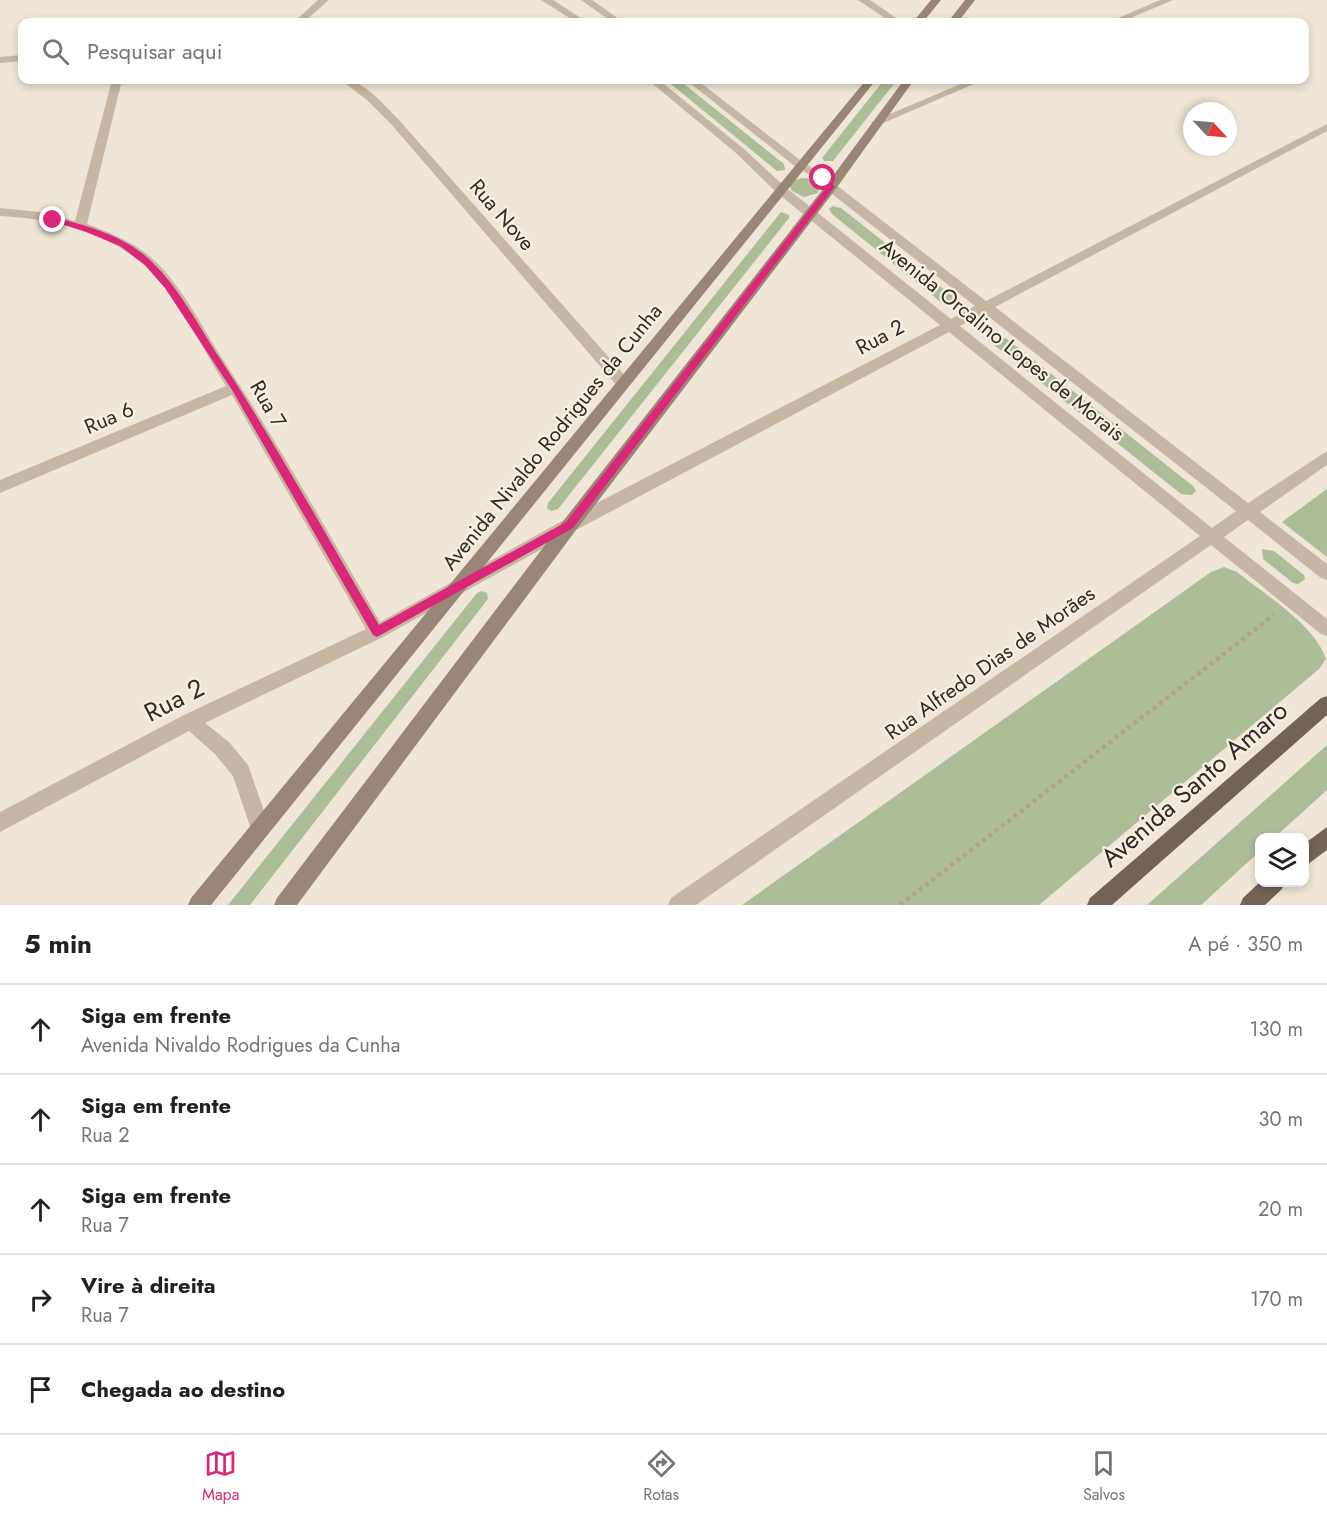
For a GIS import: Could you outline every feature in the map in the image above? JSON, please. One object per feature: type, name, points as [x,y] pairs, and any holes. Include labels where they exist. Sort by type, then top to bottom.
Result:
[{"type":"main road","name":"Avenida Santo Amaro","points":[[1097,905],[1327,705]]},
{"type":"main road","points":[[1309,853],[1327,837]]},
{"type":"main road","points":[[1250,905],[1270,887]]},
{"type":"street","points":[[304,18],[324,0]]},
{"type":"street","points":[[546,0],[575,18]]},
{"type":"street","points":[[585,0],[612,18]]},
{"type":"street","points":[[862,0],[891,18]]},
{"type":"street","points":[[921,18],[936,0]]},
{"type":"street","points":[[956,18],[970,0]]},
{"type":"street","points":[[1124,18],[1168,0]]},
{"type":"street","points":[[0,60],[18,58]]},
{"type":"street","points":[[80,227],[116,84]]},
{"type":"street","name":"Rua Nove","points":[[351,84],[372,99],[395,122],[623,383]]},
{"type":"street","name":"Avenida Orcalino Lopes de Morais","points":[[658,84],[740,151],[780,189],[1327,629]]},
{"type":"street","name":"Avenida Orcalino Lopes de Morais","points":[[696,84],[800,165],[823,178],[831,187],[984,308],[1327,573]]},
{"type":"street","name":"Avenida Nivaldo Rodrigues da Cunha","points":[[198,905],[868,84]]},
{"type":"street","points":[[284,905],[570,525],[831,187],[906,84]]},
{"type":"street","points":[[877,122],[968,84]]},
{"type":"street","name":"Rua 2","points":[[456,588],[570,525],[1327,127]]},
{"type":"street","name":"Rua 7","points":[[0,212],[16,213],[80,227],[122,244],[148,263],[168,286],[235,388],[377,632]]},
{"type":"street","name":"Rua 6","points":[[0,487],[235,388]]},
{"type":"street","name":"Rua Alfredo Dias de Morães","points":[[678,905],[1327,457]]},
{"type":"street","points":[[377,632],[456,588]]},
{"type":"street","name":"Rua 2","points":[[0,822],[190,721],[377,632]]},
{"type":"street","points":[[190,721],[222,748],[241,771],[260,828]]},
{"type":"path","points":[[900,905],[1292,601]]},
{"type":"green space","points":[[671,84],[684,84],[784,164],[785,170],[777,171]]},
{"type":"green space","points":[[881,84],[894,84],[833,161],[824,161],[822,158]]},
{"type":"green space","points":[[813,179],[819,184],[818,193],[804,197],[792,191],[789,185],[794,180]]},
{"type":"green space","points":[[832,206],[841,208],[955,298],[957,302],[954,305],[943,304],[832,214],[829,209]]},
{"type":"green space","points":[[781,212],[789,215],[789,218],[558,509],[551,511],[547,508],[548,503]]},
{"type":"green space","points":[[1002,337],[1193,486],[1196,491],[1192,495],[1181,494],[994,345],[994,342]]},
{"type":"green space","points":[[1327,489],[1327,557],[1282,522]]},
{"type":"green space","points":[[1262,549],[1274,551],[1304,575],[1305,579],[1298,584],[1293,583],[1263,559]]},
{"type":"green space","points":[[1224,567],[1237,572],[1288,611],[1311,634],[1326,659],[1319,669],[1039,905],[742,905],[1211,572]]},
{"type":"green space","points":[[482,591],[487,593],[488,599],[250,905],[228,905],[477,593]]},
{"type":"green space","points":[[1327,745],[1327,790],[1279,833],[1255,833],[1255,856],[1201,905],[1147,905]]},
{"type":"route","points":[[53,220],[89,230],[122,244],[148,263],[168,286],[235,388],[377,632],[570,525],[831,187],[823,178]]}]
